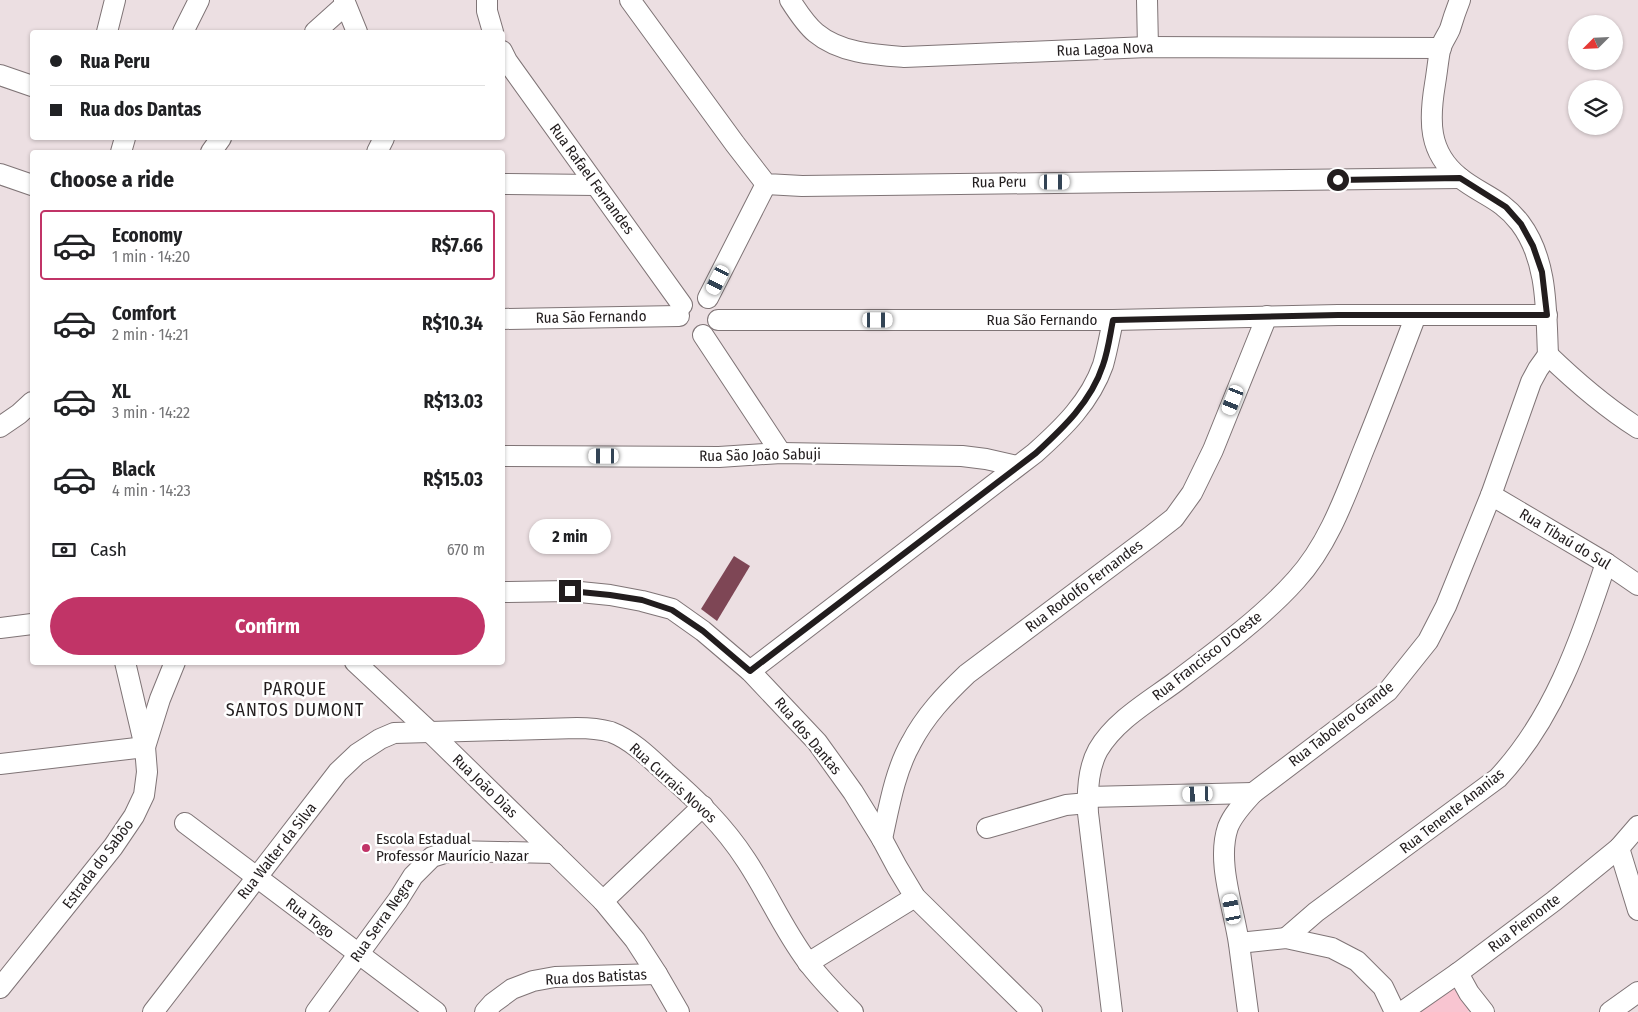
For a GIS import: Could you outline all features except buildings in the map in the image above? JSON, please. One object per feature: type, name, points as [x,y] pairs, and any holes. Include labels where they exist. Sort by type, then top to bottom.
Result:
[{"type":"street","points":[[108,30],[115,0]]},
{"type":"street","points":[[184,30],[199,0]]},
{"type":"street","points":[[487,0],[487,11],[492,30]]},
{"type":"street","points":[[630,0],[766,184],[708,298]]},
{"type":"street","name":"Rua Lagoa Nova","points":[[790,0],[815,33],[828,40],[854,50],[904,57],[1148,47],[1441,48]]},
{"type":"street","points":[[1147,0],[1148,47]]},
{"type":"street","points":[[1460,0],[1441,48],[1432,106],[1432,128],[1436,149],[1445,164],[1460,178],[1506,207],[1521,224],[1533,246],[1542,272],[1547,315],[1548,355],[1601,402],[1638,428]]},
{"type":"street","points":[[317,30],[345,2],[356,30]]},
{"type":"street","name":"Rua Rafael Fernandes","points":[[505,56],[680,310]]},
{"type":"street","points":[[0,76],[30,85]]},
{"type":"street","points":[[0,174],[30,184]]},
{"type":"street","name":"Rua Peru","points":[[766,184],[802,186],[1460,178]]},
{"type":"street","points":[[505,184],[595,185]]},
{"type":"street","points":[[692,297],[708,298],[716,306],[718,313],[718,320],[713,330],[703,335],[686,331],[682,327],[680,310],[692,297]]},
{"type":"street","name":"Rua São Fernando","points":[[505,319],[680,310]]},
{"type":"street","name":"Rua Francisco D'Oeste","points":[[1112,1012],[1088,800],[1091,772],[1097,752],[1109,734],[1202,662],[1270,605],[1297,579],[1315,554],[1344,499],[1416,315]]},
{"type":"street","name":"Rua São Fernando","points":[[718,320],[1113,320],[1267,316],[1547,315]]},
{"type":"street","name":"Rua Rodolfo Fernandes","points":[[882,839],[899,771],[910,744],[923,722],[943,698],[967,674],[1174,518],[1192,494],[1213,450],[1267,316]]},
{"type":"street","points":[[750,671],[1036,453],[1061,430],[1077,413],[1102,366],[1113,320]]},
{"type":"street","points":[[703,335],[781,453]]},
{"type":"street","name":"Rua Tabolero Grande","points":[[1248,1012],[1239,943],[1226,876],[1225,840],[1229,826],[1237,811],[1253,793],[1388,691],[1428,641],[1446,606],[1491,495],[1531,382],[1548,355]]},
{"type":"street","points":[[0,427],[30,406]]},
{"type":"street","name":"Rua São João Sabuji","points":[[505,456],[719,457],[781,453],[962,456],[1017,466]]},
{"type":"street","name":"Rua Tibaú do Sul","points":[[1491,495],[1606,563],[1638,585]]},
{"type":"street","name":"Rua Tenente Ananias","points":[[1286,938],[1316,912],[1474,797],[1498,778],[1518,757],[1540,725],[1561,684],[1591,609],[1606,563]]},
{"type":"street","name":"Rua dos Dantas","points":[[505,592],[570,591],[642,600],[672,610],[703,631],[750,671],[817,742],[853,792],[915,897],[1032,1012]]},
{"type":"street","points":[[0,628],[30,624]]},
{"type":"street","name":"Estrada do Sabôo","points":[[0,988],[90,878],[134,816],[144,795],[147,772],[145,747],[126,665]]},
{"type":"street","points":[[0,764],[145,747],[160,699],[174,665]]},
{"type":"street","name":"Rua João Dias","points":[[358,665],[429,731],[603,901],[635,940],[658,974],[679,1012]]},
{"type":"street","name":"Rua Currais Novos","points":[[429,731],[577,728],[611,732],[626,740],[646,755],[703,806],[725,831],[746,860],[792,940],[808,963],[853,1012]]},
{"type":"street","name":"Rua Walter da Silva","points":[[153,1012],[338,772],[357,754],[380,738],[394,733],[429,731]]},
{"type":"street","points":[[987,828],[1088,800],[1253,793]]},
{"type":"street","points":[[603,901],[703,806]]},
{"type":"street","name":"Rua Togo","points":[[185,824],[436,1012]]},
{"type":"street","name":"Rua Piemonte","points":[[1402,1012],[1458,973],[1554,901],[1619,848],[1638,826]]},
{"type":"street","points":[[1619,848],[1638,910]]},
{"type":"street","name":"Rua Serra Negra","points":[[316,1012],[398,900],[413,876],[432,857],[451,851],[554,853]]},
{"type":"street","points":[[808,963],[915,897]]},
{"type":"street","points":[[1316,912],[1317,925],[1321,937],[1332,948]]},
{"type":"street","points":[[1239,943],[1286,938],[1332,948],[1357,961],[1383,987],[1395,1012]]},
{"type":"street","points":[[1458,973],[1482,1012]]},
{"type":"street","name":"Rua dos Batistas","points":[[485,1012],[493,1003],[512,989],[533,981],[555,977],[658,974]]},
{"type":"street","points":[[1610,1012],[1638,992]]},
{"type":"shaded area","points":[[1453,985],[1471,1010],[1467,1012],[1413,1012]]},
{"type":"place","name":"Escola Estadual Professor Maurício Nazar","points":[[366,848]]},
{"type":"district","name":"PARQUE SANTOS DUMONT","points":[[295,700]]},
{"type":"route","points":[[570,591],[642,600],[672,610],[703,631],[750,671],[1036,453],[1061,430],[1077,413],[1102,366],[1113,320],[1338,315],[1547,315],[1542,272],[1533,246],[1521,224],[1506,207],[1477,188],[1460,178],[1429,177],[1338,180]]}]
